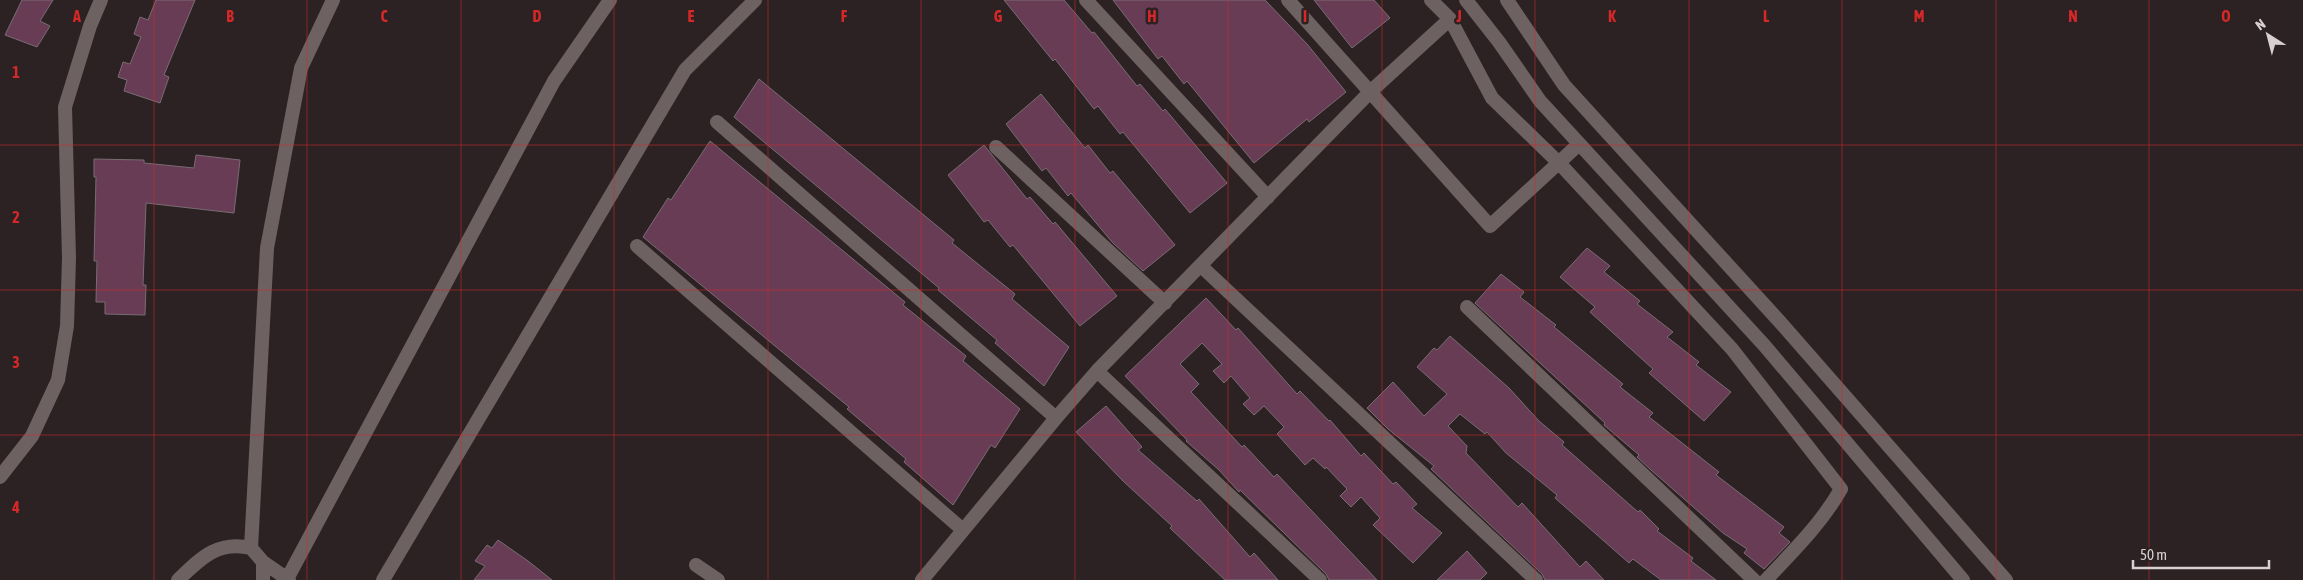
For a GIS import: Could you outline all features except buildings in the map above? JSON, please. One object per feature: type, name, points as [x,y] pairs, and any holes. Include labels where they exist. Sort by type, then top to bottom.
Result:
[{"type":"street","points":[[0,477],[32,436],[58,380],[67,326],[69,258],[64,107],[90,26],[101,0]]},
{"type":"street","points":[[251,548],[267,248],[301,68],[333,0]]},
{"type":"street","points":[[178,580],[213,550],[236,544],[251,548],[263,562],[288,579],[554,80],[610,0]]},
{"type":"street","points":[[383,580],[686,70],[755,0]]},
{"type":"street","points":[[1086,0],[1268,196]]},
{"type":"street","points":[[1288,0],[1490,226],[1560,164],[1579,144]]},
{"type":"street","points":[[1431,0],[1450,19],[1492,98],[1560,164],[1732,348],[1841,489],[1830,508],[1814,529],[1766,580]]},
{"type":"street","points":[[1466,0],[1494,35],[1540,101],[1764,345],[1963,580]]},
{"type":"street","points":[[1506,0],[1564,85],[1780,322],[2006,580]]},
{"type":"street","points":[[922,580],[1097,371],[1165,304],[1370,92],[1450,19]]},
{"type":"street","points":[[717,122],[1056,418]]},
{"type":"street","points":[[996,147],[1165,304]]},
{"type":"street","points":[[637,246],[963,530]]},
{"type":"street","points":[[1201,266],[1536,580]]},
{"type":"street","points":[[1466,307],[1754,580]]},
{"type":"street","points":[[1097,371],[1320,580]]},
{"type":"street","points":[[263,562],[263,580]]},
{"type":"street","points":[[696,565],[718,580]]}]
